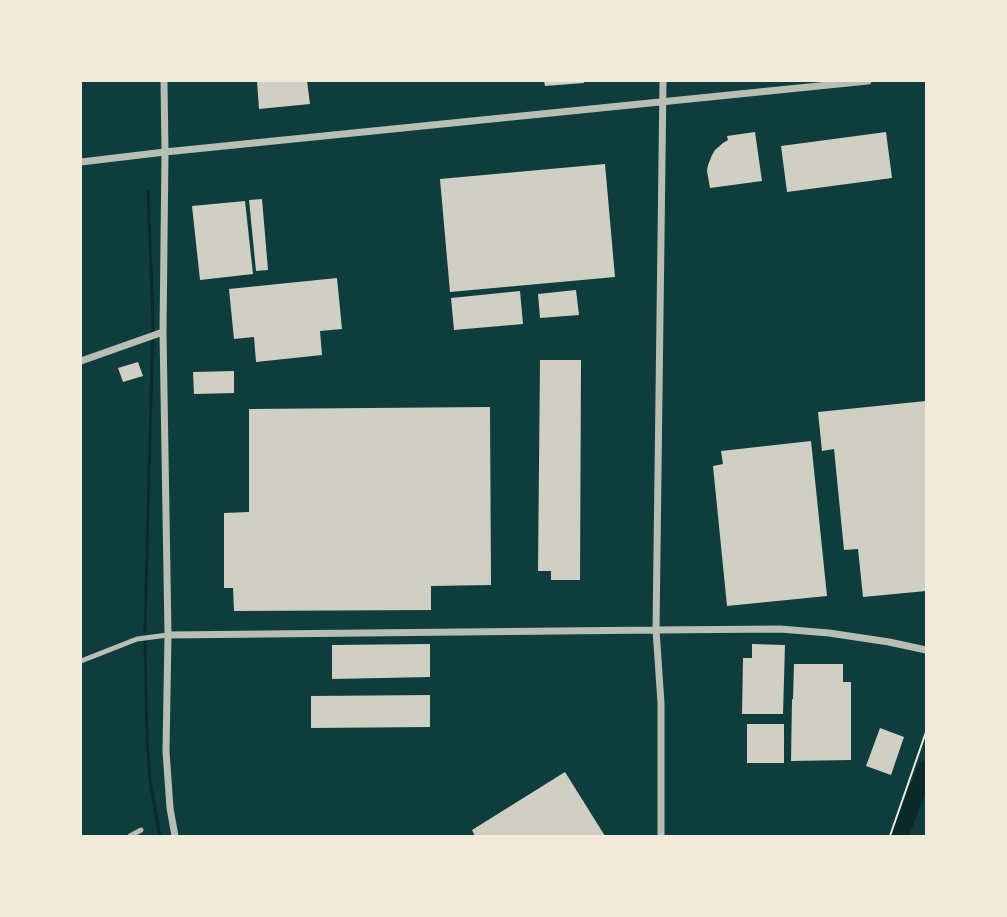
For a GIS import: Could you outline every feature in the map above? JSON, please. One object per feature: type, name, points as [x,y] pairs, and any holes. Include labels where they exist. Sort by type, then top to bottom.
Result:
[{"type":"street","points":[[164,81],[163,332],[168,635],[166,751],[175,836]]},
{"type":"street","points":[[661,836],[661,703],[656,630],[663,81]]},
{"type":"street","points":[[81,162],[868,81]]},
{"type":"street","points":[[81,360],[163,332]]},
{"type":"street","points":[[81,661],[138,639],[168,635],[780,629],[820,632],[889,642],[926,650]]},
{"type":"street","points":[[130,836],[141,830]]},
{"type":"path","points":[[890,836],[926,732]]},
{"type":"building","points":[[257,81],[307,81],[310,104],[259,109]]},
{"type":"building","points":[[544,81],[584,81],[584,83],[545,86]]},
{"type":"building","points":[[755,132],[762,181],[710,188],[707,171],[715,150],[728,140],[727,136]]},
{"type":"building","points":[[886,132],[892,178],[787,192],[781,146]]},
{"type":"building","points":[[605,164],[615,277],[450,292],[440,179]]},
{"type":"building","points":[[262,199],[268,270],[256,271],[249,200]]},
{"type":"building","points":[[245,201],[253,274],[200,280],[192,206]]},
{"type":"building","points":[[337,278],[342,329],[320,331],[322,355],[256,362],[254,337],[234,339],[229,289]]},
{"type":"building","points":[[576,290],[579,315],[540,318],[538,294]]},
{"type":"building","points":[[520,291],[523,324],[454,330],[451,298]]},
{"type":"building","points":[[540,360],[581,360],[580,580],[551,580],[551,571],[538,571]]},
{"type":"building","points":[[138,362],[143,376],[123,382],[118,368]]},
{"type":"building","points":[[234,371],[234,393],[194,394],[193,372]]},
{"type":"building","points":[[926,401],[926,591],[863,597],[858,549],[844,550],[834,449],[822,451],[818,412]]},
{"type":"building","points":[[490,407],[491,585],[431,586],[431,610],[234,611],[233,588],[224,588],[224,513],[249,512],[249,409]]},
{"type":"building","points":[[811,441],[827,596],[727,606],[713,466],[723,464],[721,451]]},
{"type":"building","points":[[430,644],[430,677],[332,679],[332,645]]},
{"type":"building","points":[[752,644],[785,645],[783,714],[742,714],[743,658],[752,658]]},
{"type":"building","points":[[794,664],[843,664],[843,682],[851,682],[851,760],[791,761]]},
{"type":"building","points":[[430,695],[430,727],[311,728],[311,696]]},
{"type":"building","points":[[747,724],[784,724],[784,763],[747,763]]},
{"type":"building","points":[[880,728],[904,737],[891,775],[866,766]]},
{"type":"building","points":[[565,772],[605,836],[475,836],[472,830]]},
{"type":"waterway","points":[[145,631],[153,321],[148,191]]},
{"type":"waterway","points":[[145,642],[150,781],[160,836]]},
{"type":"waterway","points":[[899,836],[926,769]]}]
